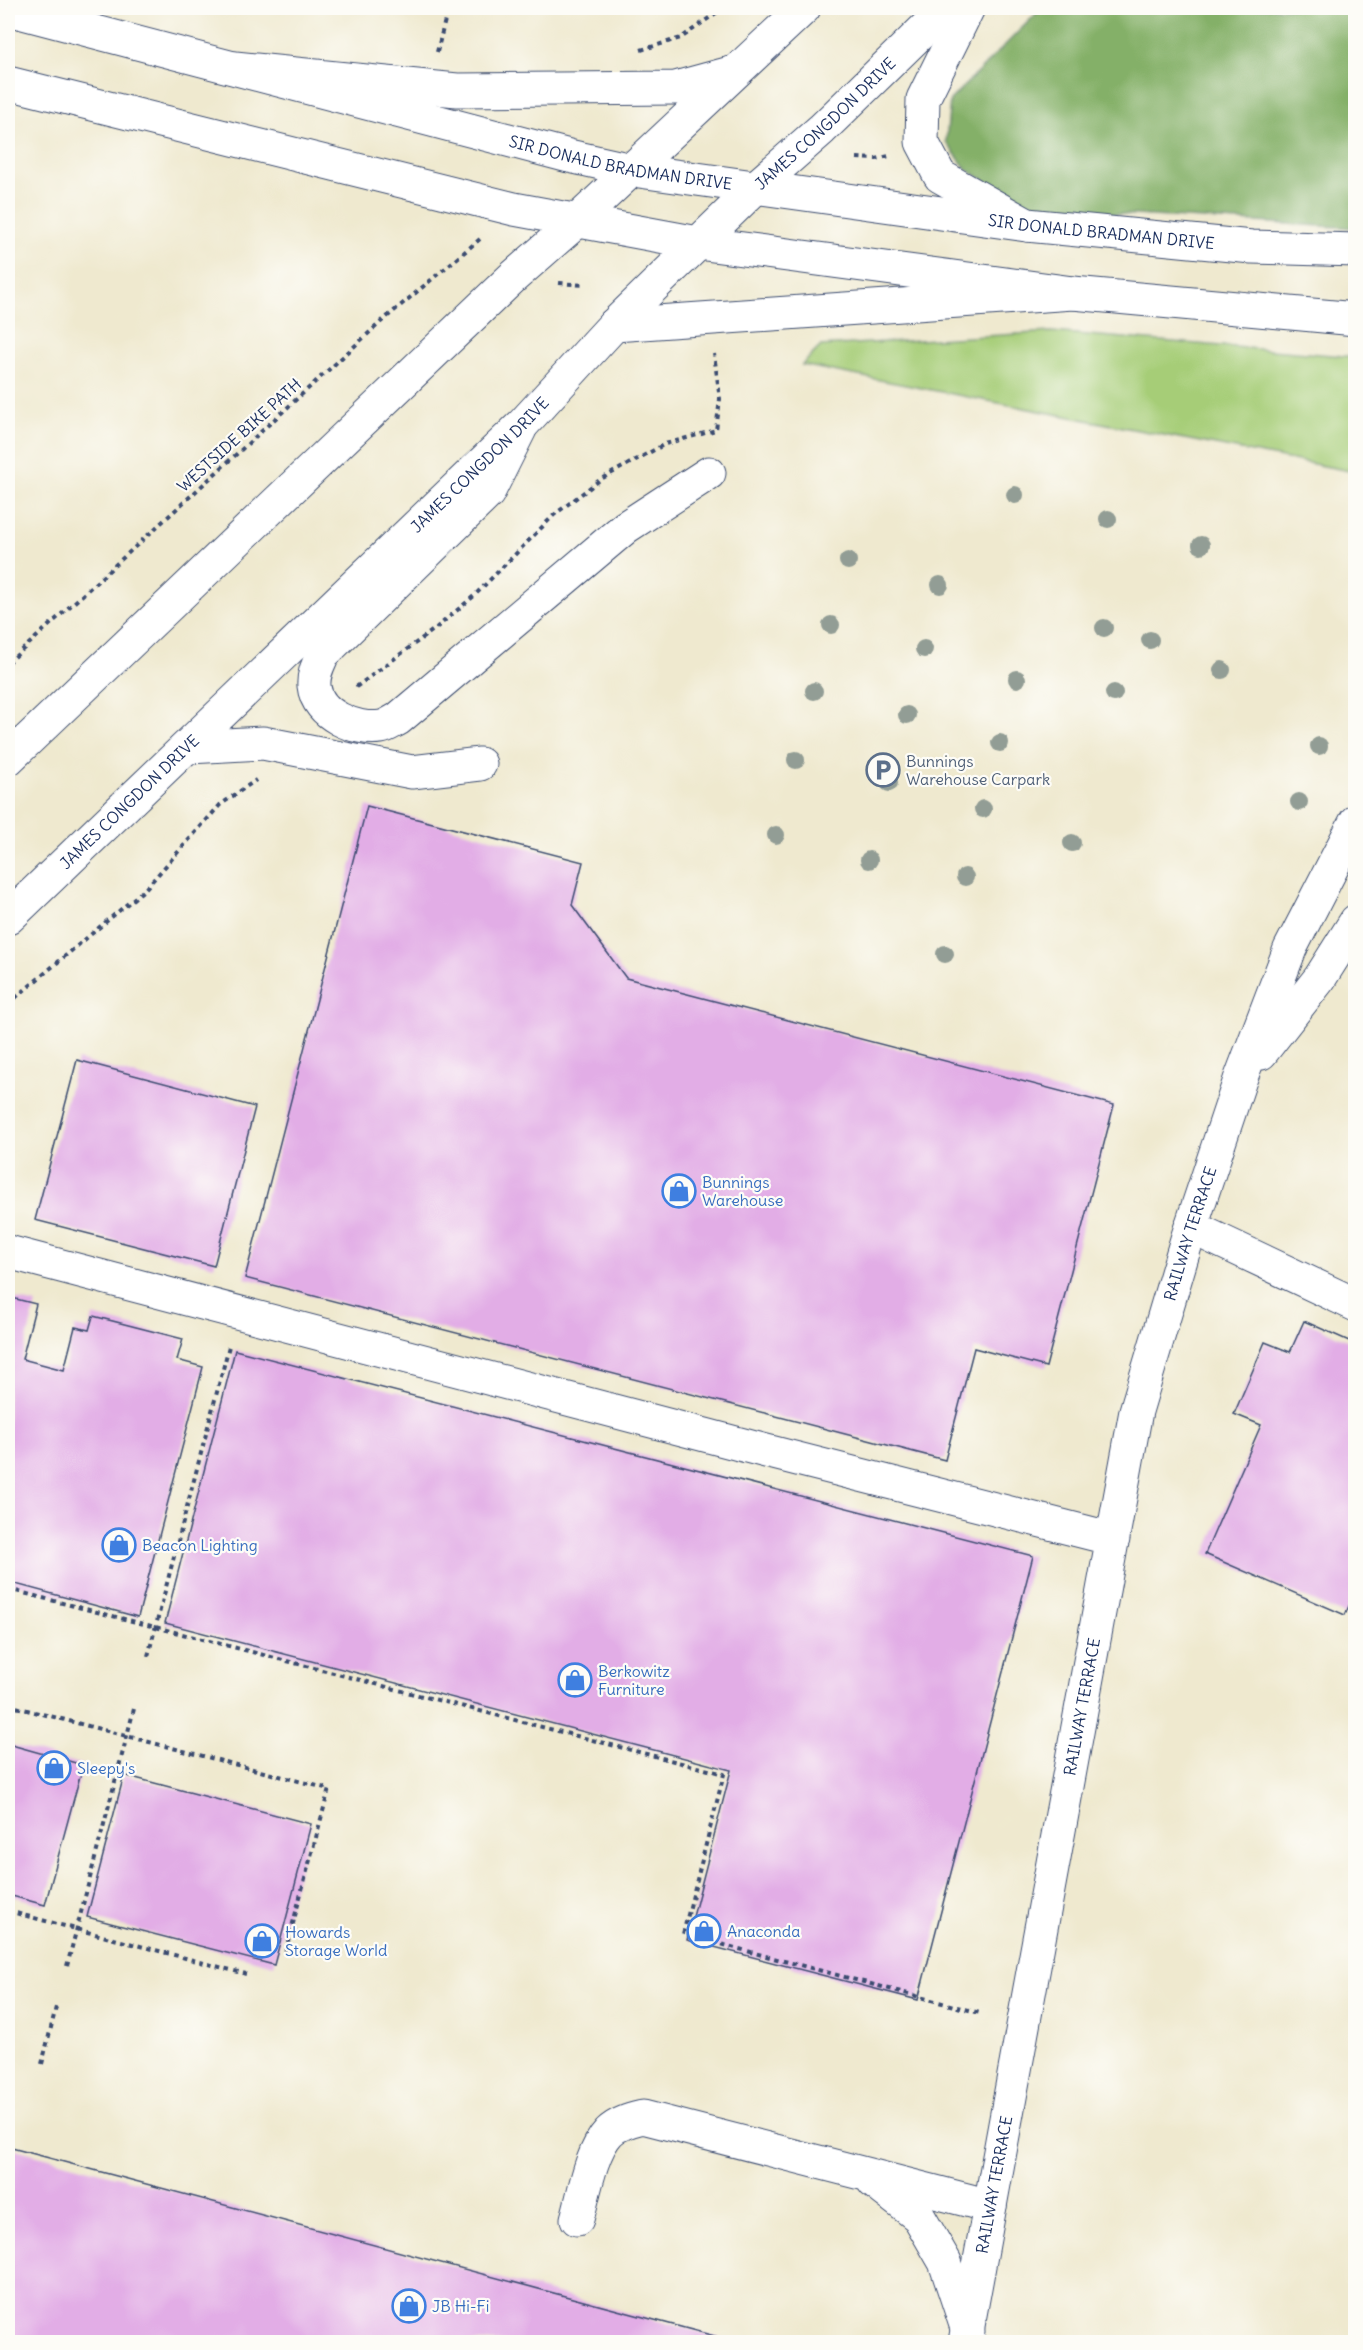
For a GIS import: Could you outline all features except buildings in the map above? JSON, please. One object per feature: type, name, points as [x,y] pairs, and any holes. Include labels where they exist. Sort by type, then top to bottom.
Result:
[{"type":"main road","points":[[8,759],[512,278],[632,170],[804,8]]},
{"type":"main road","name":"JAMES CONGDON DRIVE","points":[[8,918],[189,747],[522,425],[614,325],[755,188],[822,129],[946,8]]},
{"type":"main road","points":[[968,8],[923,99],[922,142],[940,176],[1027,225]]},
{"type":"main road","name":"SIR DONALD BRADMAN DRIVE","points":[[8,9],[632,170],[1027,225],[1252,247],[1356,250]]},
{"type":"main road","points":[[235,68],[457,90],[676,88],[736,72]]},
{"type":"main road","points":[[8,83],[514,209],[698,243],[1073,293],[1356,318]]},
{"type":"main road","points":[[614,325],[1073,293]]},
{"type":"main road","points":[[522,425],[488,493],[323,654],[315,672],[314,687],[319,702],[331,713],[349,723],[368,728],[384,727],[398,719],[626,527],[710,473]]},
{"type":"main road","points":[[189,747],[263,743],[412,772],[480,764]]},
{"type":"main road","name":"RAILWAY TERRACE","points":[[966,2337],[1136,1411],[1191,1227],[1240,1080],[1290,949],[1356,821]]},
{"type":"main road","name":"RAILWAY TERRACE","points":[[1240,1080],[1320,978],[1356,921]]},
{"type":"main road","points":[[1191,1227],[1356,1305]]},
{"type":"main road","points":[[8,1252],[777,1454],[1113,1539]]},
{"type":"main road","points":[[577,2219],[595,2156],[609,2132],[627,2121],[643,2117],[990,2206]]},
{"type":"main road","points":[[864,2174],[919,2217],[945,2262],[966,2337]]},
{"type":"path","points":[[429,88],[448,8]]},
{"type":"path","points":[[632,53],[681,38],[723,8]]},
{"type":"path","points":[[857,158],[876,159],[892,155]]},
{"type":"path","name":"WESTSIDE BIKE PATH","points":[[8,663],[374,329],[486,233]]},
{"type":"path","points":[[551,280],[564,285],[584,285]]},
{"type":"path","points":[[352,690],[436,628],[474,596],[554,515],[601,479],[665,444],[717,430],[720,399],[714,354]]},
{"type":"path","points":[[8,1004],[145,890],[220,805],[260,778]]},
{"type":"path","points":[[148,1656],[238,1312]]},
{"type":"path","points":[[8,1589],[724,1774],[683,1934],[980,2013]]},
{"type":"path","points":[[8,1705],[329,1789],[285,1953]]},
{"type":"path","points":[[67,1966],[135,1705]]},
{"type":"path","points":[[8,1911],[246,1974]]},
{"type":"path","points":[[42,2064],[57,2002]]},
{"type":"green space","points":[[1042,8],[1355,8],[1355,228],[1033,209],[967,170],[946,142],[950,100]]},
{"type":"green space","points":[[1051,332],[1355,357],[1355,472],[802,365],[821,346]]},
{"type":"place","name":"Bunnings Warehouse Carpark","points":[[883,770]]},
{"type":"place","name":"Bunnings Warehouse","points":[[679,1191]]},
{"type":"place","name":"Beacon Lighting","points":[[119,1545]]},
{"type":"place","name":"Berkowitz Furniture","points":[[575,1680]]},
{"type":"place","name":"Sleepy's","points":[[54,1768]]},
{"type":"place","name":"Anaconda","points":[[704,1931]]},
{"type":"place","name":"Howards Storage World","points":[[262,1941]]},
{"type":"place","name":"JB Hi-Fi","points":[[409,2306]]}]
